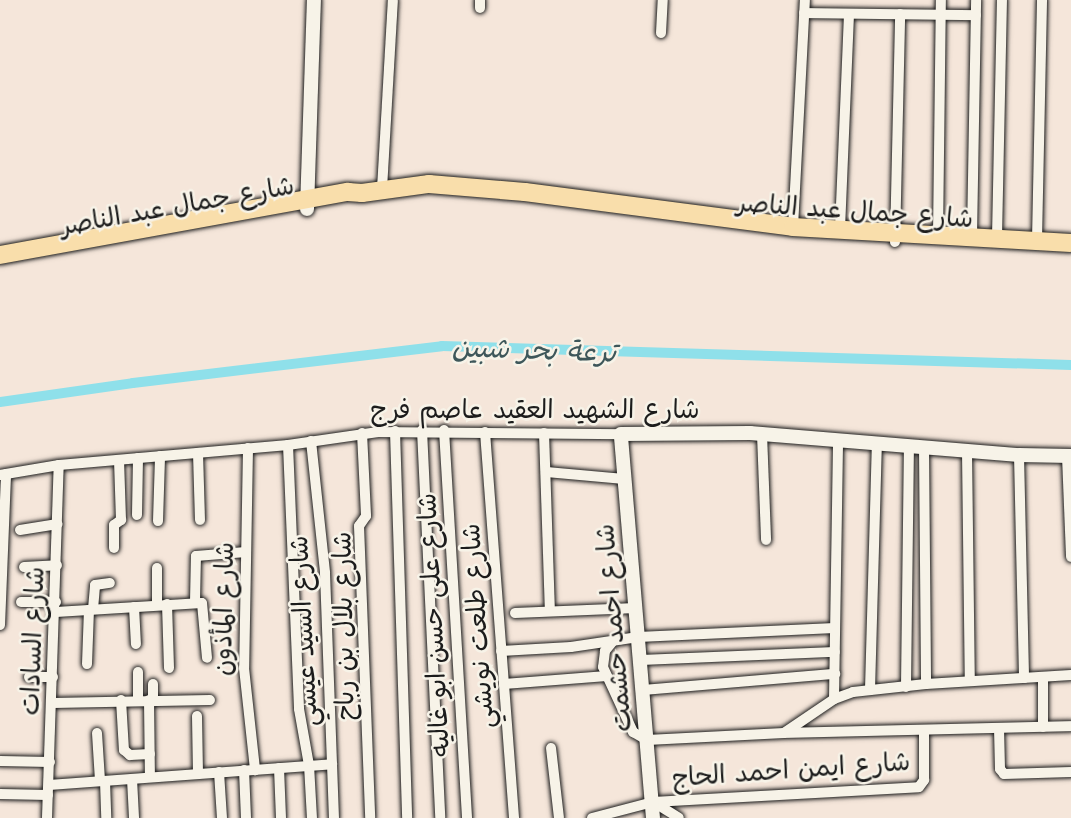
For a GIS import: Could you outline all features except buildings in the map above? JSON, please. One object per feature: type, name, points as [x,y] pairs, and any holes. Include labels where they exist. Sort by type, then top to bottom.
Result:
[{"type":"main road","name":"شارع جمال عبد الناصر","points":[[0,263],[307,205],[352,191],[362,193],[429,184],[463,185],[639,209],[653,208],[896,237],[972,236],[1071,243]]},
{"type":"main road","name":"شارع جمال عبد الناصر","points":[[0,256],[307,205]]},
{"type":"main road","name":"شارع جمال عبد الناصر","points":[[639,209],[651,216],[736,229],[896,237],[1071,251]]},
{"type":"street","points":[[307,205],[314,0]]},
{"type":"street","points":[[382,189],[393,0]]},
{"type":"street","points":[[661,33],[663,0]]},
{"type":"street","points":[[793,226],[805,0]]},
{"type":"street","points":[[938,235],[941,0]]},
{"type":"street","points":[[972,236],[976,0]]},
{"type":"street","points":[[997,237],[1002,0]]},
{"type":"street","points":[[1037,240],[1042,0]]},
{"type":"street","points":[[804,13],[976,15]]},
{"type":"street","points":[[840,229],[849,13]]},
{"type":"street","points":[[896,237],[900,14]]},
{"type":"street","points":[[422,430],[440,818]]},
{"type":"street","name":"شارع الشهيد العقيد عاصم فرج","points":[[3,475],[59,465],[288,445],[362,433],[422,430],[762,434],[1019,456],[1069,456]]},
{"type":"street","name":"شارع على حسن ابو غاليه","points":[[444,430],[467,818]]},
{"type":"street","points":[[396,431],[407,818]]},
{"type":"street","name":"شارع طلعت نويشي","points":[[485,432],[514,818]]},
{"type":"street","name":"شارع بلال بن رباح","points":[[362,433],[366,516],[359,526],[370,818]]},
{"type":"street","points":[[544,433],[550,611]]},
{"type":"street","name":"شارع احمد حشمت","points":[[621,434],[653,818]]},
{"type":"street","points":[[762,434],[766,540]]},
{"type":"street","points":[[834,699],[838,440]]},
{"type":"street","name":"شارع السيد عيسي","points":[[311,441],[325,573],[334,818]]},
{"type":"street","points":[[870,690],[877,443]]},
{"type":"street","points":[[288,445],[299,709],[309,765],[312,818]]},
{"type":"street","points":[[917,447],[926,684]]},
{"type":"street","points":[[906,687],[917,447]]},
{"type":"street","name":"شارع المأذون","points":[[246,818],[249,770],[244,668],[247,448]]},
{"type":"street","points":[[967,451],[970,681]]},
{"type":"street","points":[[198,453],[200,520]]},
{"type":"street","points":[[158,521],[160,456]]},
{"type":"street","points":[[1019,456],[1024,678]]},
{"type":"street","points":[[1069,456],[1071,558]]},
{"type":"street","points":[[137,515],[138,458]]},
{"type":"street","points":[[114,548],[114,525],[121,520],[119,460]]},
{"type":"street","name":"شارع السادات","points":[[47,818],[59,465]]},
{"type":"street","points":[[546,472],[625,479]]},
{"type":"street","points":[[0,625],[3,475]]},
{"type":"street","points":[[20,530],[58,524]]},
{"type":"street","points":[[195,602],[194,561],[197,554],[246,552]]},
{"type":"street","points":[[24,567],[57,565]]},
{"type":"street","points":[[157,568],[169,668]]},
{"type":"street","points":[[87,664],[95,585],[110,583]]},
{"type":"street","points":[[21,602],[91,610],[202,603],[207,658]]},
{"type":"street","points":[[134,607],[136,644]]},
{"type":"street","points":[[515,613],[636,608]]},
{"type":"street","points":[[501,651],[638,637],[835,628]]},
{"type":"street","points":[[613,641],[603,657],[607,676],[634,732],[647,740],[785,733],[1071,726]]},
{"type":"street","points":[[640,660],[835,652]]},
{"type":"street","points":[[138,672],[147,700],[150,778]]},
{"type":"street","points":[[643,690],[835,674]]},
{"type":"street","points":[[785,733],[834,699],[870,690],[1071,675]]},
{"type":"street","points":[[504,684],[607,676]]},
{"type":"street","points":[[29,677],[53,677]]},
{"type":"street","points":[[1043,677],[1043,727]]},
{"type":"street","points":[[147,700],[153,684]]},
{"type":"street","points":[[121,700],[125,753],[150,754]]},
{"type":"street","points":[[52,703],[210,700]]},
{"type":"street","points":[[197,716],[198,774]]},
{"type":"street","points":[[999,728],[1002,773],[1071,772]]},
{"type":"street","name":"شارع ايمن احمد الحاج","points":[[653,802],[919,787],[924,780],[924,731]]},
{"type":"street","points":[[97,733],[106,818]]},
{"type":"street","points":[[551,748],[559,818]]},
{"type":"street","points":[[0,761],[50,762]]},
{"type":"street","points":[[0,794],[49,790],[102,781],[332,764]]},
{"type":"street","points":[[279,768],[281,818]]},
{"type":"street","points":[[219,772],[222,818]]},
{"type":"street","points":[[132,779],[134,818]]},
{"type":"street","points":[[592,818],[653,802],[679,818]]},
{"type":"waterway","name":"ترعة بحر شبين","points":[[0,402],[133,383],[442,346],[1071,365]]}]
